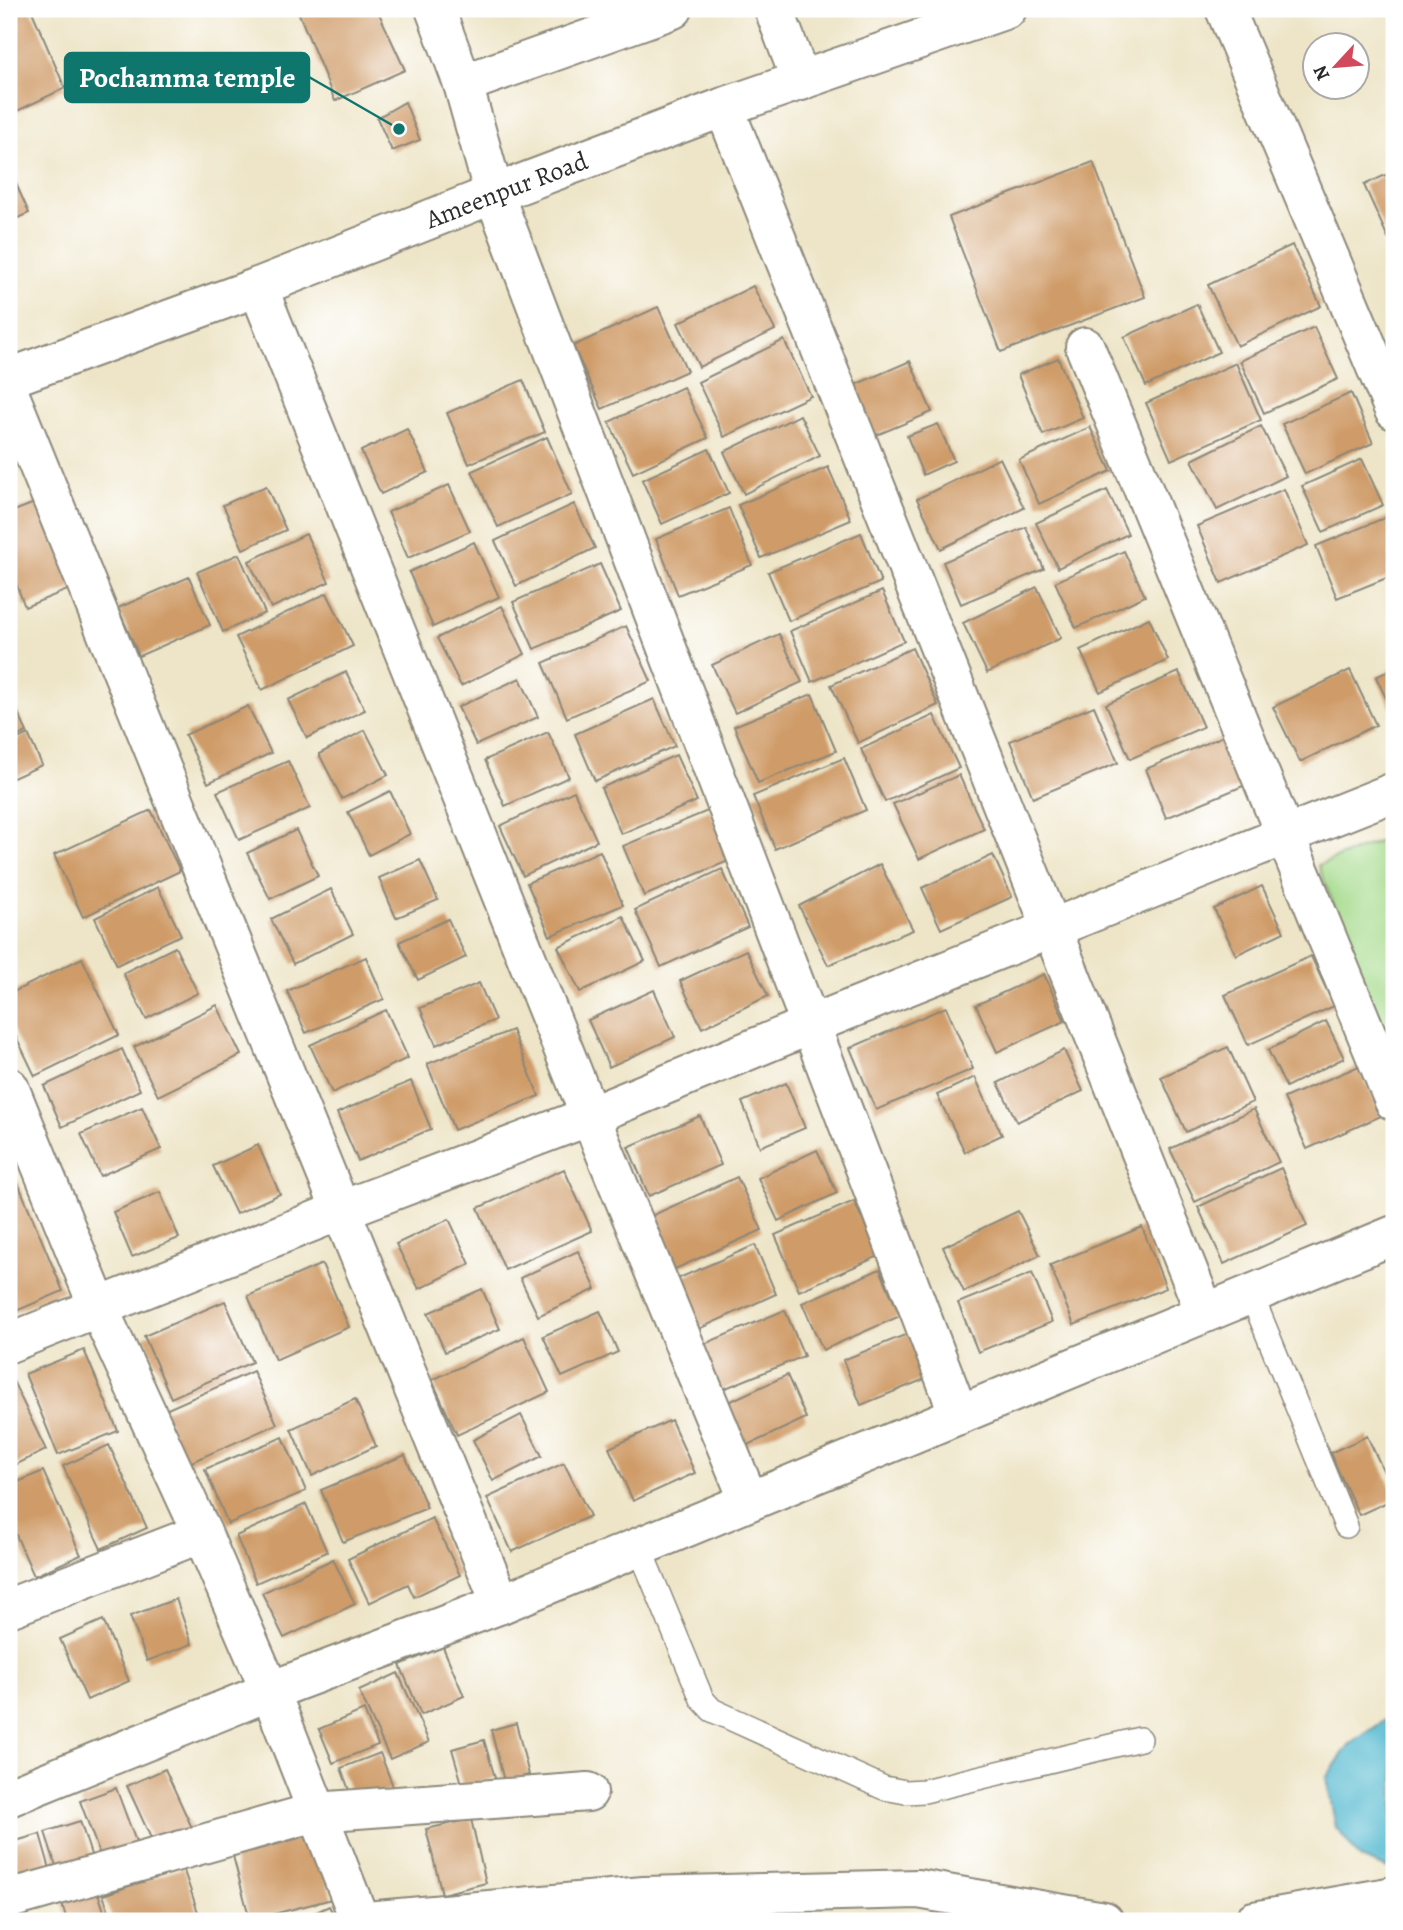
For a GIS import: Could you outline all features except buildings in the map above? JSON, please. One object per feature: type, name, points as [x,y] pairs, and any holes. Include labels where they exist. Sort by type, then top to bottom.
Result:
[{"type":"street","points":[[435,9],[463,84],[494,194],[959,1415]]},
{"type":"street","points":[[463,84],[673,9]]},
{"type":"street","points":[[774,9],[801,81]]},
{"type":"street","name":"Ameenpur Road","points":[[9,378],[258,287],[724,107],[1007,9]]},
{"type":"street","points":[[1225,9],[1394,410]]},
{"type":"street","points":[[724,107],[1206,1313]]},
{"type":"street","points":[[258,287],[590,1116],[749,1501]]},
{"type":"street","points":[[1085,347],[1394,1101]]},
{"type":"street","points":[[9,393],[501,1604]]},
{"type":"street","points":[[9,1343],[342,1210],[590,1116],[810,1025],[1394,792]]},
{"type":"street","points":[[9,1087],[99,1308],[202,1533],[270,1691],[316,1812],[363,1921],[644,1896],[918,1889],[1104,1921]]},
{"type":"street","points":[[9,1797],[270,1691],[501,1604],[1394,1234]]},
{"type":"street","points":[[9,1608],[202,1533]]},
{"type":"street","points":[[9,1899],[316,1812],[588,1792]]},
{"type":"street","points":[[1254,1921],[1394,1896]]},
{"type":"lane","points":[[1251,1294],[1346,1527]]},
{"type":"lane","points":[[639,1547],[698,1691],[712,1710],[884,1788],[906,1792],[924,1791],[1140,1739]]},
{"type":"green space","points":[[1394,836],[1394,1058],[1318,865]]},
{"type":"water","points":[[1394,1714],[1394,1871],[1360,1858],[1336,1827],[1326,1778],[1349,1745]]},
{"type":"place","name":"Pochamma temple","points":[[399,129]]}]
